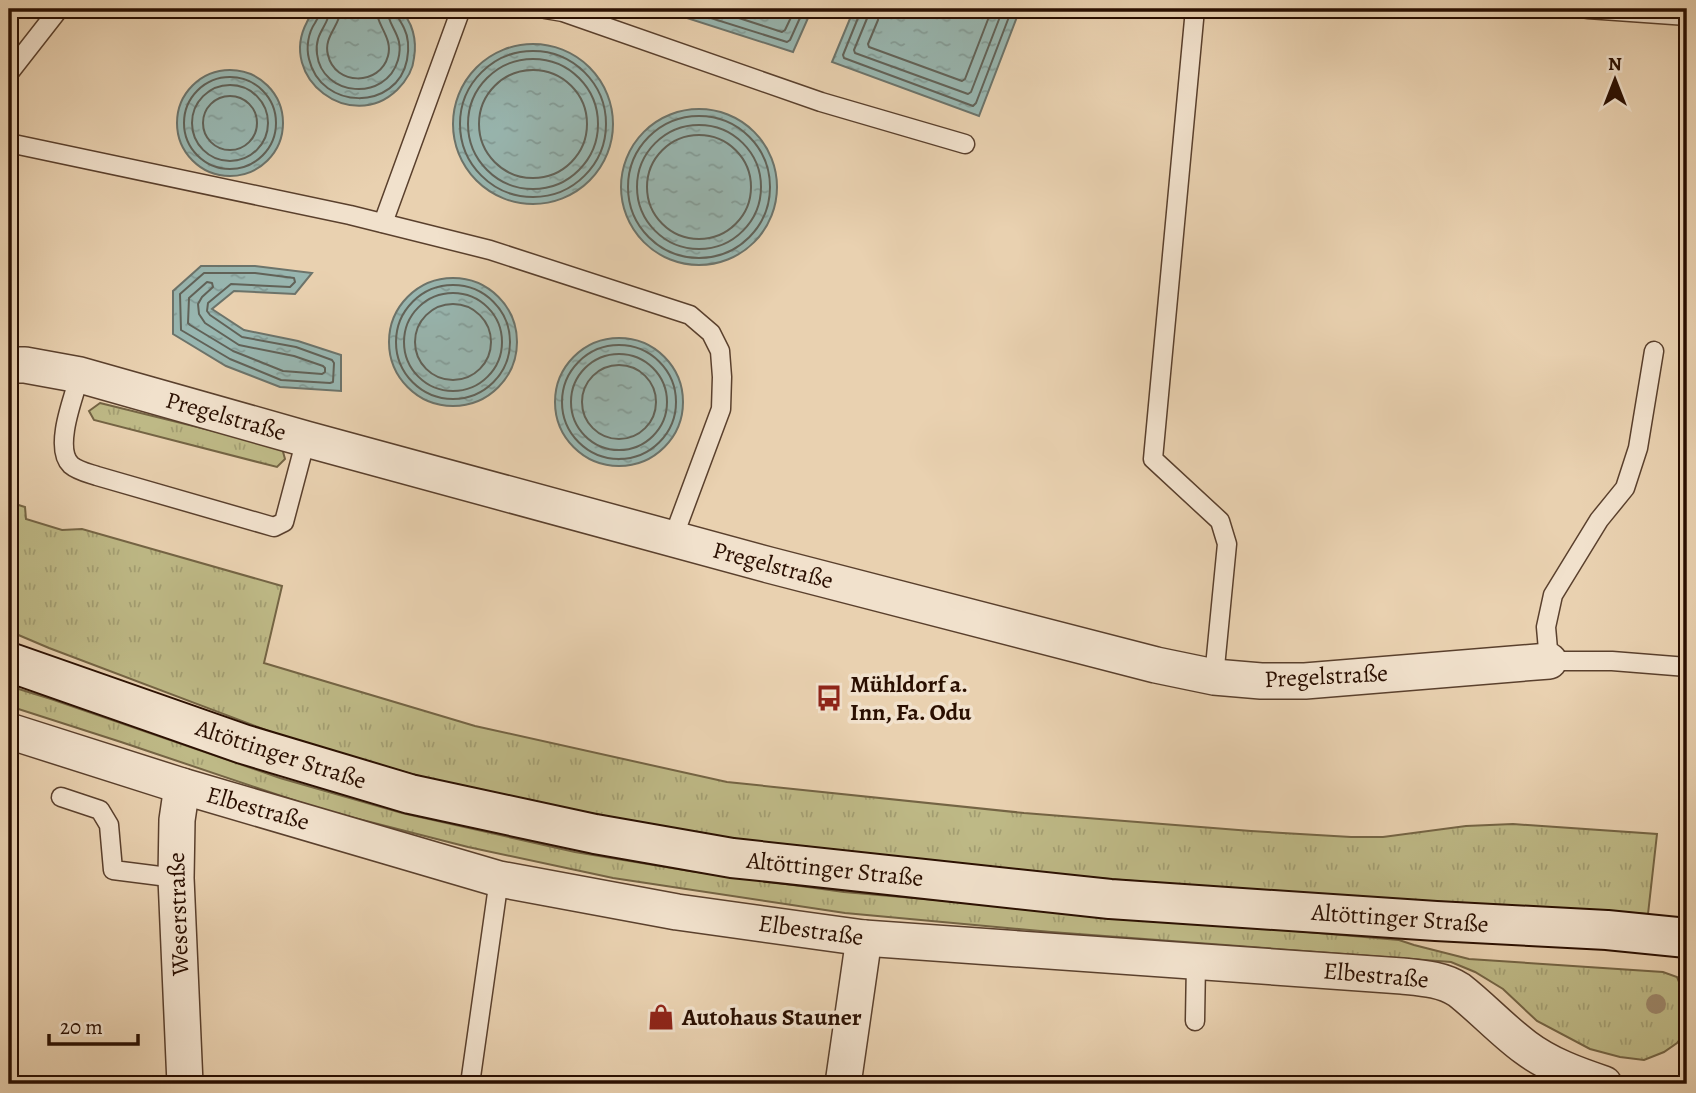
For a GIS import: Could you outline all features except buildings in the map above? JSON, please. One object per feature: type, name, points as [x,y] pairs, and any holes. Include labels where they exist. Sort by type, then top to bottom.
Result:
[{"type":"main road","name":"Altöttinger Straße","points":[[9,662],[243,744],[410,794],[595,834],[732,858],[1110,899],[1607,930],[1687,938]]},
{"type":"street","name":"Pregelstraße","points":[[9,365],[25,365],[80,375],[673,538],[1156,665],[1214,677],[1305,681],[1549,661]]},
{"type":"street","name":"Elbestraße","points":[[9,731],[182,786],[499,879],[677,912],[863,938],[1402,976],[1439,981],[1459,990],[1543,1059],[1604,1084]]},
{"type":"street","name":"Weserstraße","points":[[182,786],[177,820],[176,878],[185,1084]]},
{"type":"street","points":[[844,1084],[863,938]]},
{"type":"lane","points":[[9,73],[59,9]]},
{"type":"lane","points":[[383,223],[461,9]]},
{"type":"lane","points":[[545,9],[563,12],[821,102],[965,144]]},
{"type":"lane","points":[[1195,9],[1153,459],[1220,521],[1227,544],[1214,677]]},
{"type":"lane","points":[[1588,9],[1687,16]]},
{"type":"lane","points":[[9,143],[383,223],[490,250],[690,315],[710,333],[720,351],[721,409],[673,538]]},
{"type":"lane","points":[[1654,351],[1637,448],[1625,488],[1599,520],[1553,595],[1546,627],[1549,661],[1612,661],[1687,667]]},
{"type":"lane","points":[[80,375],[63,442],[70,464],[96,476],[274,527],[284,522],[306,439]]},
{"type":"lane","points":[[61,797],[100,810],[109,825],[113,870],[176,878]]},
{"type":"lane","points":[[470,1084],[499,879]]},
{"type":"lane","points":[[1195,1021],[1196,962]]},
{"type":"green space","points":[[100,403],[282,448],[285,459],[277,467],[94,420],[89,411]]},
{"type":"green space","points":[[9,502],[25,507],[26,519],[62,530],[82,529],[282,586],[264,663],[475,726],[727,782],[1024,813],[1351,837],[1383,837],[1466,826],[1513,824],[1657,834],[1648,914],[1259,891],[823,856],[475,792],[295,741],[9,631]]},
{"type":"green space","points":[[9,686],[280,778],[402,813],[575,852],[844,892],[1399,940],[1469,959],[1663,972],[1677,977],[1683,992],[1687,1013],[1684,1034],[1664,1052],[1644,1060],[1590,1049],[1537,1021],[1503,989],[1475,972],[1451,962],[1051,932],[845,913],[613,878],[468,847],[323,810],[9,706]]},
{"type":"water","points":[[316,9],[399,9],[404,14],[411,25],[415,52],[411,71],[397,90],[379,102],[359,106],[340,103],[324,94],[310,80],[302,62],[300,43],[308,20]]},
{"type":"water","points":[[659,9],[812,9],[793,52]]},
{"type":"water","points":[[854,9],[1020,9],[979,116],[832,62]]},
{"type":"water","points":[[533,44],[564,50],[590,67],[607,93],[613,124],[607,155],[590,181],[564,198],[533,204],[502,198],[476,181],[459,155],[453,124],[459,93],[476,67],[502,50]]},
{"type":"water","points":[[230,70],[250,74],[268,85],[279,103],[283,123],[279,143],[268,161],[250,172],[230,176],[210,172],[192,161],[181,143],[177,123],[181,103],[192,85],[210,74]]},
{"type":"water","points":[[699,109],[729,115],[754,132],[771,157],[777,187],[771,217],[754,242],[729,259],[699,265],[669,259],[644,242],[627,217],[621,187],[627,157],[644,132],[669,115]]},
{"type":"water","points":[[201,266],[255,266],[312,273],[295,294],[234,291],[212,309],[244,330],[298,341],[341,355],[341,391],[280,387],[226,366],[173,334],[173,291]]},
{"type":"water","points":[[453,278],[478,283],[499,296],[512,317],[517,342],[512,367],[499,388],[478,401],[453,406],[428,401],[407,388],[394,367],[389,342],[394,317],[407,296],[428,283]]},
{"type":"water","points":[[619,338],[643,343],[664,357],[678,378],[683,402],[678,426],[664,447],[643,461],[619,466],[595,461],[574,447],[560,426],[555,402],[560,378],[574,357],[595,343]]},
{"type":"place","name":"Mühldorf a. Inn, Fa. Odu","points":[[829,698]]},
{"type":"place","name":"Autohaus Stauner","points":[[661,1017]]}]
